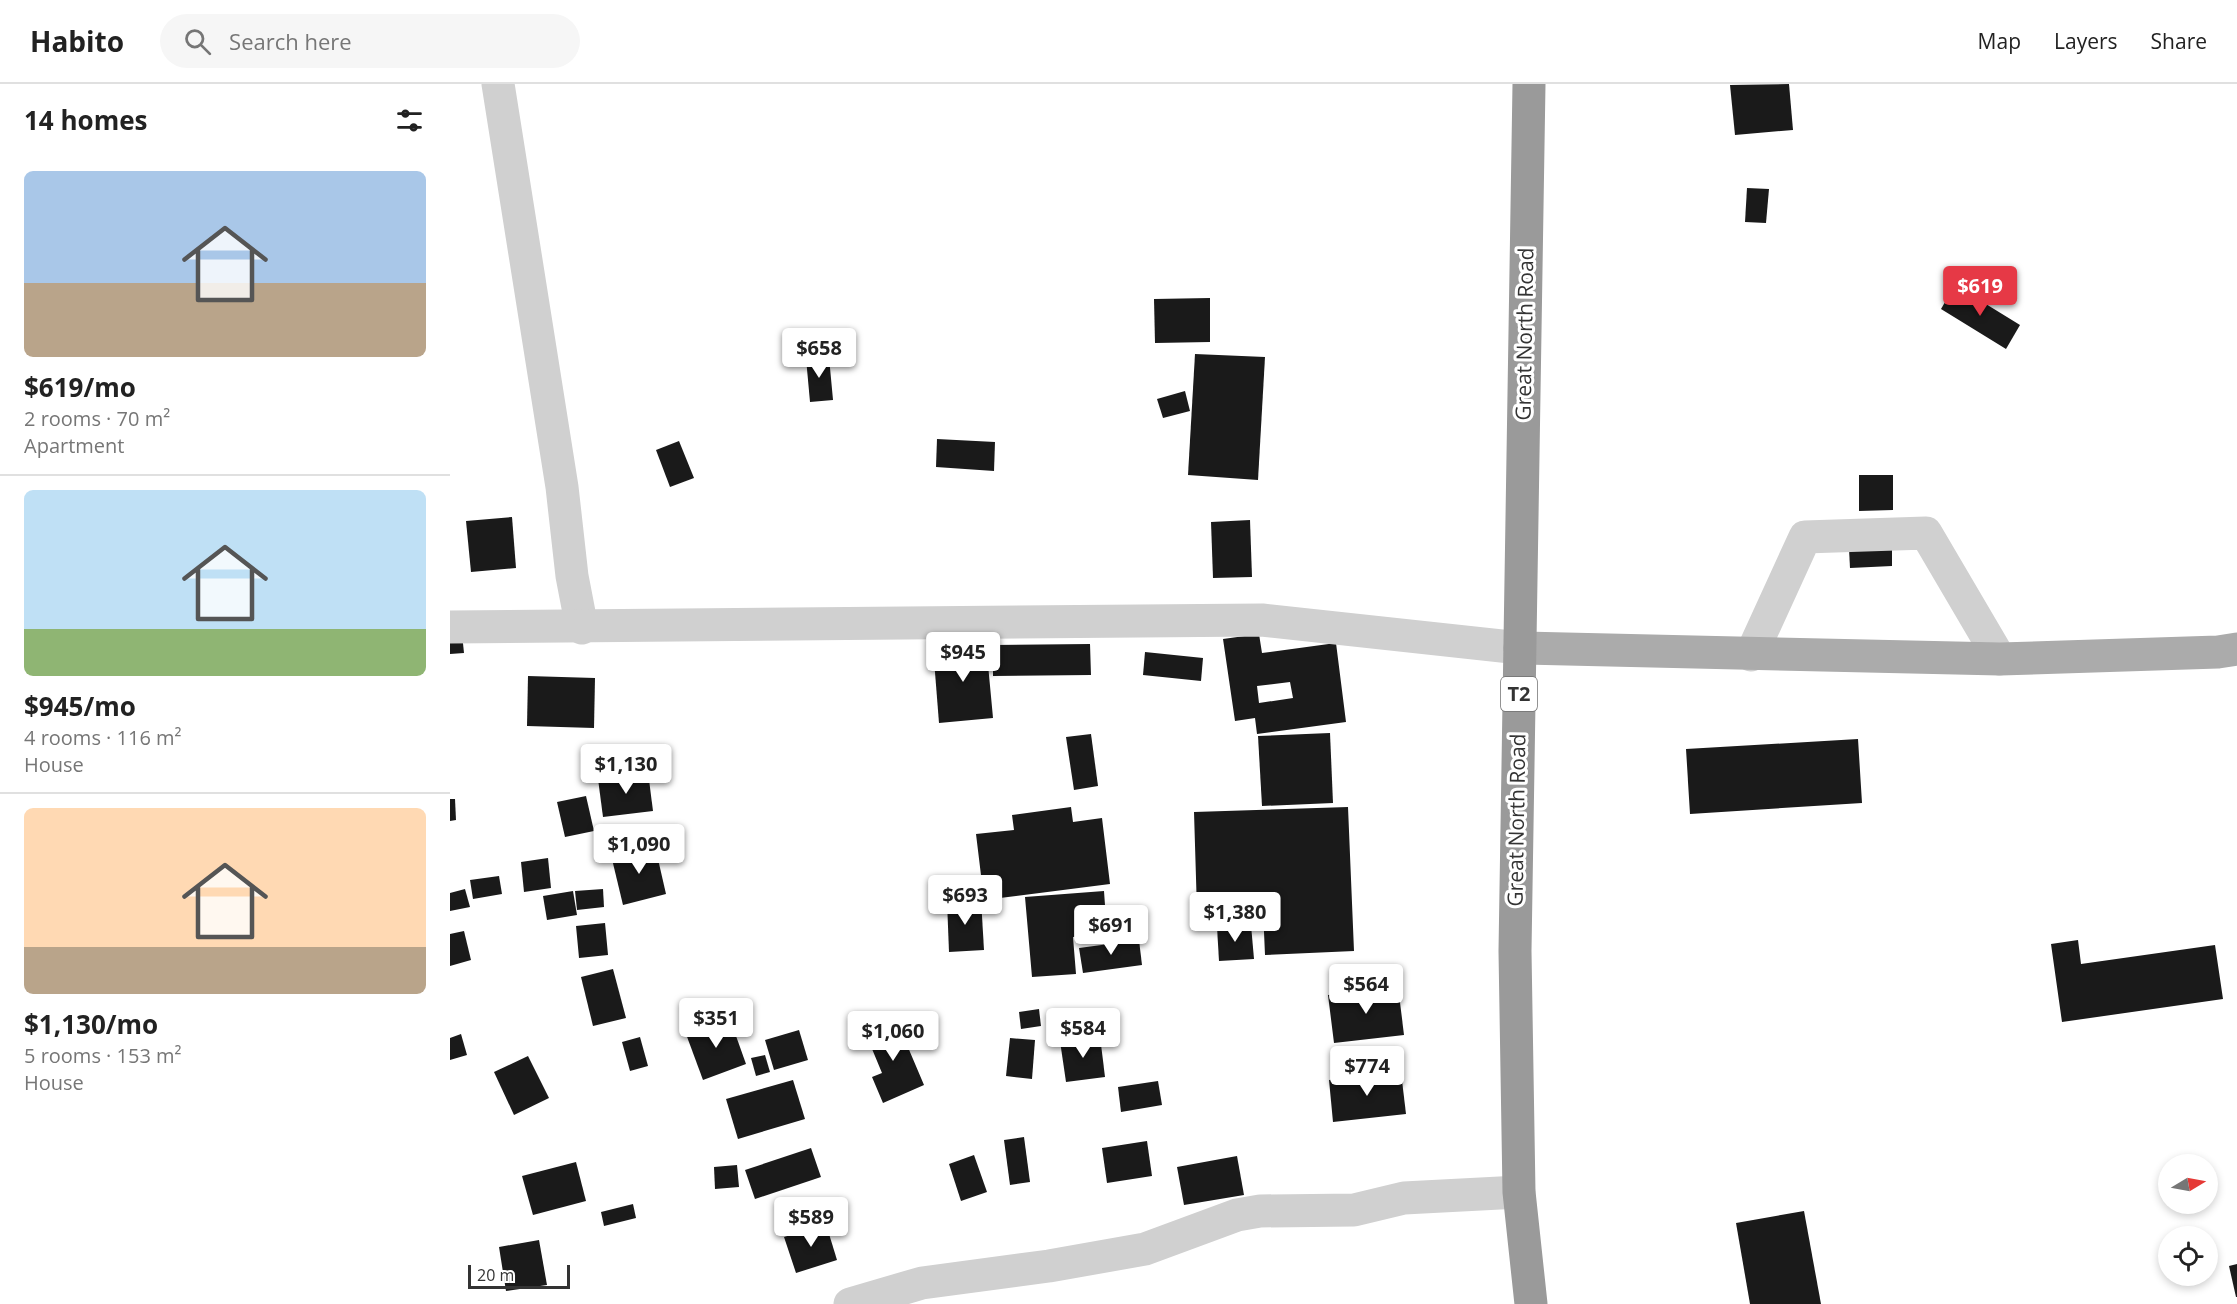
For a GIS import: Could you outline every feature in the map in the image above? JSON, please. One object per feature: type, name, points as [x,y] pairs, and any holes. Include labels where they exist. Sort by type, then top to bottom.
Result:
[{"type":"highway","name":"Great North Road","points":[[1529,84],[1515,951],[1520,1192],[1531,1304]]},
{"type":"main road","points":[[1520,648],[2001,659],[2218,652],[2237,649]]},
{"type":"street","points":[[498,84],[562,487],[572,576],[582,628]]},
{"type":"street","points":[[1751,655],[1804,537],[1926,533],[2001,659]]},
{"type":"street","points":[[450,627],[582,628],[964,621],[1262,620],[1520,648]]},
{"type":"street","points":[[850,1304],[922,1283],[1049,1266],[1145,1249],[1237,1215],[1260,1210],[1354,1210],[1404,1198],[1520,1192]]},
{"type":"building","points":[[1789,84],[1793,130],[1735,135],[1730,85]]},
{"type":"building","points":[[1747,188],[1769,189],[1766,223],[1745,222]]},
{"type":"building","points":[[1955,285],[2020,325],[2006,349],[1941,309]]},
{"type":"building","points":[[1210,298],[1210,342],[1155,343],[1154,299]]},
{"type":"building","points":[[1195,354],[1265,357],[1258,480],[1188,475]]},
{"type":"building","points":[[829,357],[833,400],[810,402],[806,358]]},
{"type":"building","points":[[1185,391],[1190,411],[1163,418],[1157,399]]},
{"type":"building","points":[[937,439],[995,442],[994,471],[936,467]]},
{"type":"building","points":[[679,441],[694,478],[670,487],[656,450]]},
{"type":"building","points":[[1859,475],[1893,475],[1893,510],[1859,511]]},
{"type":"building","points":[[512,517],[516,568],[471,572],[466,521]]},
{"type":"building","points":[[1250,520],[1252,577],[1213,578],[1211,522]]},
{"type":"building","points":[[1892,547],[1892,566],[1850,568],[1849,549]]},
{"type":"building","points":[[462,634],[464,653],[450,654],[450,636]]},
{"type":"building","points":[[1259,634],[1262,653],[1336,643],[1346,722],[1257,734],[1255,718],[1235,721],[1223,639]],"holes":[[[1290,682],[1293,698],[1259,703],[1257,686]]]},
{"type":"building","points":[[986,643],[993,718],[939,723],[933,647]]},
{"type":"building","points":[[1090,644],[1091,675],[993,676],[993,645]]},
{"type":"building","points":[[1145,652],[1203,658],[1201,681],[1143,675]]},
{"type":"building","points":[[528,676],[595,678],[594,728],[527,726]]},
{"type":"building","points":[[1330,733],[1333,803],[1262,806],[1258,736]]},
{"type":"building","points":[[1091,734],[1098,786],[1074,790],[1066,737]]},
{"type":"building","points":[[1858,739],[1862,803],[1690,814],[1686,749]]},
{"type":"building","points":[[648,772],[653,811],[603,817],[598,779]]},
{"type":"building","points":[[586,796],[594,831],[565,837],[557,802]]},
{"type":"building","points":[[450,799],[455,799],[456,820],[450,821]]},
{"type":"building","points":[[1071,807],[1073,822],[1102,818],[1110,884],[984,900],[976,834],[1014,830],[1012,815]]},
{"type":"building","points":[[1348,807],[1354,951],[1265,955],[1263,909],[1197,911],[1194,812]]},
{"type":"building","points":[[655,846],[666,894],[623,905],[611,855]]},
{"type":"building","points":[[548,858],[551,888],[524,892],[521,862]]},
{"type":"building","points":[[499,876],[502,894],[473,899],[470,880]]},
{"type":"building","points":[[465,889],[470,907],[450,911],[450,893]]},
{"type":"building","points":[[603,889],[604,907],[577,910],[575,891]]},
{"type":"building","points":[[573,891],[577,915],[547,920],[543,896]]},
{"type":"building","points":[[1104,891],[1107,934],[1073,937],[1076,974],[1032,977],[1025,897]]},
{"type":"building","points":[[981,899],[984,950],[949,952],[947,901]]},
{"type":"building","points":[[605,923],[608,955],[579,958],[576,926]]},
{"type":"building","points":[[1251,925],[1254,959],[1219,961],[1217,927]]},
{"type":"building","points":[[464,931],[471,960],[450,966],[450,934]]},
{"type":"building","points":[[1139,940],[1142,965],[1083,973],[1079,948]]},
{"type":"building","points":[[2078,940],[2081,964],[2215,945],[2223,999],[2062,1022],[2051,944]]},
{"type":"building","points":[[613,969],[626,1018],[593,1026],[581,977]]},
{"type":"building","points":[[1398,986],[1404,1035],[1334,1043],[1328,995]]},
{"type":"building","points":[[1039,1009],[1041,1026],[1021,1029],[1019,1012]]},
{"type":"building","points":[[730,1019],[746,1064],[703,1080],[686,1034]]},
{"type":"building","points":[[896,1019],[924,1085],[883,1103],[872,1077],[882,1073],[865,1032]]},
{"type":"building","points":[[799,1030],[808,1060],[774,1070],[765,1040]]},
{"type":"building","points":[[461,1034],[467,1055],[450,1060],[450,1038]]},
{"type":"building","points":[[1100,1036],[1105,1077],[1066,1082],[1060,1041]]},
{"type":"building","points":[[640,1037],[648,1066],[630,1071],[622,1042]]},
{"type":"building","points":[[1010,1038],[1035,1040],[1032,1079],[1006,1076]]},
{"type":"building","points":[[765,1055],[770,1072],[756,1076],[751,1058]]},
{"type":"building","points":[[528,1056],[549,1098],[514,1115],[494,1072]]},
{"type":"building","points":[[1401,1072],[1406,1114],[1333,1122],[1329,1080]]},
{"type":"building","points":[[793,1080],[805,1119],[738,1139],[726,1099]]},
{"type":"building","points":[[1158,1081],[1162,1105],[1121,1112],[1118,1087]]},
{"type":"building","points":[[1024,1137],[1030,1182],[1010,1185],[1004,1140]]},
{"type":"building","points":[[1147,1141],[1152,1176],[1107,1183],[1102,1148]]},
{"type":"building","points":[[811,1148],[821,1177],[755,1199],[745,1170]]},
{"type":"building","points":[[974,1155],[987,1192],[961,1201],[949,1164]]},
{"type":"building","points":[[1237,1156],[1244,1195],[1184,1205],[1177,1167]]},
{"type":"building","points":[[576,1162],[586,1201],[533,1215],[522,1176]]},
{"type":"building","points":[[737,1165],[739,1187],[715,1189],[714,1167]]},
{"type":"building","points":[[633,1204],[636,1218],[604,1226],[601,1212]]},
{"type":"building","points":[[1804,1211],[1821,1304],[1750,1304],[1736,1223]]},
{"type":"building","points":[[826,1224],[837,1260],[796,1273],[784,1237]]},
{"type":"building","points":[[539,1240],[547,1285],[506,1291],[499,1247]]},
{"type":"building","points":[[2237,1264],[2237,1297],[2236,1297],[2229,1266]]}]
